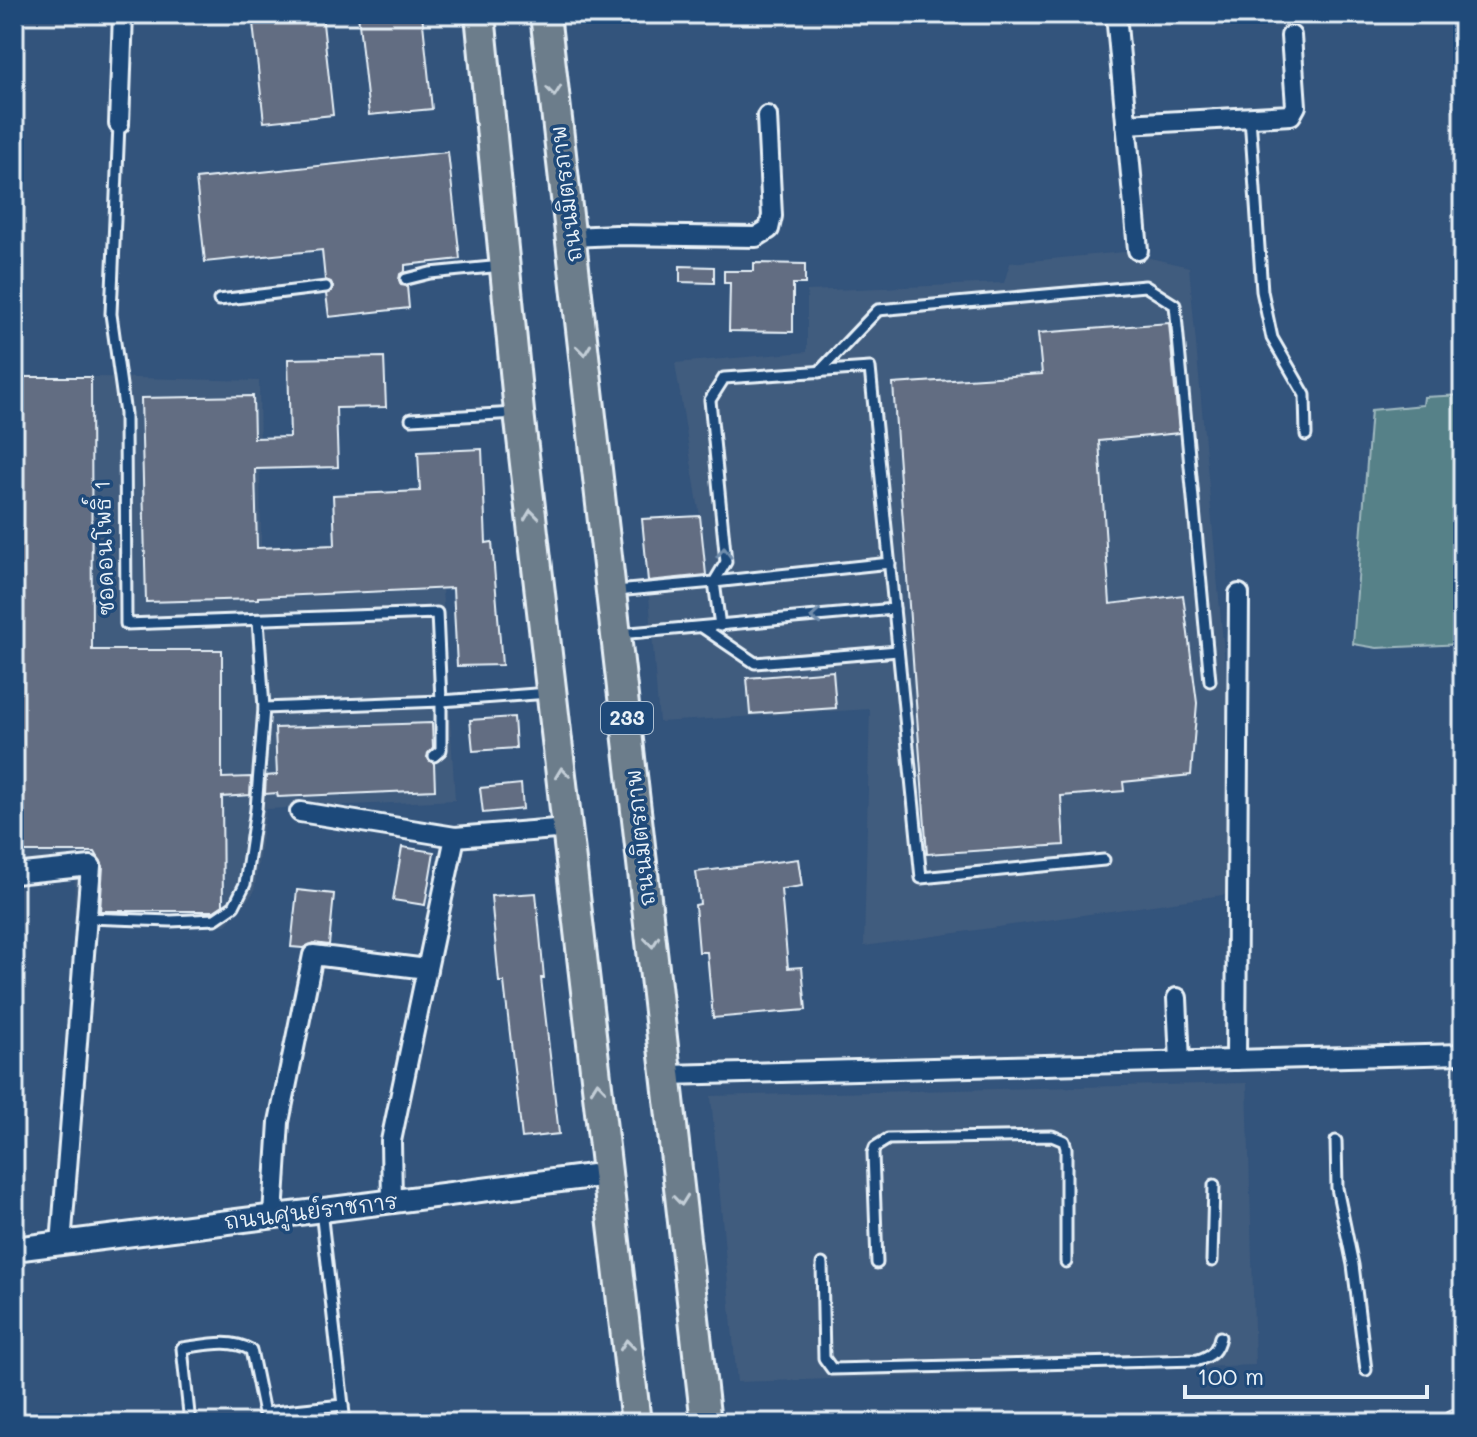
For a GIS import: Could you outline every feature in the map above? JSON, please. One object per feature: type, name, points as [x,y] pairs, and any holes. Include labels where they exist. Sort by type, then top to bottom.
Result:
[{"type":"main road","points":[[480,14],[519,412],[636,1423]]},
{"type":"main road","name":"ถนนมิตรภาพ","points":[[545,14],[706,1423]]},
{"type":"street","name":"ซอดอนโพธิ์ 1","points":[[119,124],[123,14]]},
{"type":"street","points":[[1116,14],[1138,250]]},
{"type":"street","points":[[1126,124],[1291,115],[1294,111],[1291,36]]},
{"type":"street","points":[[571,237],[756,237],[769,229],[772,216],[767,116]]},
{"type":"street","points":[[1236,1060],[1239,594]]},
{"type":"street","points":[[300,812],[455,837],[568,828]]},
{"type":"street","points":[[392,1201],[391,1141],[455,837]]},
{"type":"street","points":[[14,874],[91,866],[61,1244]]},
{"type":"street","points":[[273,1215],[279,1122],[313,955],[427,969]]},
{"type":"street","points":[[1177,998],[1180,1061]]},
{"type":"street","points":[[667,1075],[1463,1054]]},
{"type":"street","name":"ถนนศูนย์ราชการ","points":[[14,1249],[608,1174]]},
{"type":"lane","points":[[1250,117],[1262,291],[1272,338],[1305,395],[1306,435]]},
{"type":"lane","name":"ซอดอนโพธิ์ 1","points":[[119,124],[111,314],[125,414],[126,624],[437,613],[441,701]]},
{"type":"lane","points":[[406,279],[430,273],[504,265]]},
{"type":"lane","points":[[819,372],[878,310],[1145,286],[1175,305],[1210,681]]},
{"type":"lane","points":[[219,300],[326,287]]},
{"type":"lane","points":[[720,626],[714,582],[726,562],[710,400],[724,378],[870,368],[921,878],[1104,860]]},
{"type":"lane","points":[[411,419],[519,412]]},
{"type":"lane","points":[[613,591],[890,563]]},
{"type":"lane","points":[[617,634],[894,609]]},
{"type":"lane","points":[[86,918],[215,919],[234,906],[245,884],[256,809],[264,708],[258,620]]},
{"type":"lane","points":[[702,627],[755,663],[898,651]]},
{"type":"lane","points":[[264,708],[552,693]]},
{"type":"lane","points":[[434,756],[441,750],[441,701]]},
{"type":"lane","points":[[877,1263],[873,1153],[881,1141],[1052,1136],[1064,1141],[1066,1148],[1066,1262]]},
{"type":"lane","points":[[1336,1141],[1337,1188],[1353,1265],[1366,1370]]},
{"type":"lane","points":[[1212,1261],[1214,1185]]},
{"type":"lane","points":[[321,1210],[345,1423]]},
{"type":"lane","points":[[822,1264],[824,1358],[832,1369],[1198,1360],[1209,1357],[1217,1348],[1220,1337]]},
{"type":"lane","points":[[190,1423],[182,1348],[225,1343],[241,1344],[251,1350],[264,1418],[343,1405]]},
{"type":"shaded area","points":[[1124,252],[1189,267],[1227,687],[1229,894],[864,946],[870,709],[659,722],[648,582],[706,576],[700,516],[675,363],[807,352],[807,291],[1004,283],[1010,263]]},
{"type":"shaded area","points":[[14,375],[259,381],[261,546],[439,539],[455,800],[266,809],[254,892],[226,925],[74,921],[75,861],[14,860]]},
{"type":"shaded area","points":[[1247,1083],[1255,1365],[737,1382],[711,1096]]},
{"type":"green space","points":[[1463,395],[1463,644],[1377,648],[1353,644],[1371,410],[1423,405],[1424,397]]},
{"type":"building","points":[[252,14],[322,14],[333,115],[264,122]]},
{"type":"building","points":[[358,14],[422,14],[432,109],[369,115]]},
{"type":"building","points":[[448,152],[460,259],[405,265],[399,280],[401,285],[407,286],[409,308],[329,317],[326,294],[333,287],[331,282],[325,280],[322,250],[205,262],[196,179]]},
{"type":"building","points":[[754,263],[805,264],[805,284],[793,284],[793,332],[729,331],[730,283],[724,283],[724,271],[754,271]]},
{"type":"building","points":[[680,266],[714,267],[714,283],[680,282]]},
{"type":"building","points":[[1169,323],[1179,433],[1099,441],[1110,604],[1183,595],[1197,703],[1191,775],[1123,782],[1124,791],[1061,796],[1064,845],[927,854],[893,384],[1042,374],[1038,333]]},
{"type":"building","points":[[384,357],[386,407],[336,408],[338,467],[255,469],[257,548],[335,545],[333,495],[420,491],[418,452],[482,449],[486,543],[492,542],[502,665],[457,666],[453,588],[146,602],[141,398],[253,396],[254,438],[290,437],[288,359]]},
{"type":"building","points":[[14,377],[91,377],[92,650],[222,650],[222,778],[251,777],[250,795],[222,797],[223,905],[214,911],[100,911],[103,866],[95,852],[14,852]]},
{"type":"building","points":[[700,516],[706,575],[648,581],[642,519]]},
{"type":"building","points":[[833,671],[836,708],[750,714],[747,678]]},
{"type":"building","points":[[514,717],[516,748],[473,751],[470,720]]},
{"type":"building","points":[[432,723],[433,747],[427,757],[434,763],[435,790],[278,797],[277,793],[265,794],[266,776],[277,775],[275,728]]},
{"type":"building","points":[[521,784],[523,809],[483,813],[480,788]]},
{"type":"building","points":[[402,847],[434,852],[425,905],[393,900]]},
{"type":"building","points":[[798,859],[802,886],[781,889],[788,968],[802,967],[806,1010],[713,1018],[707,952],[699,952],[695,905],[700,904],[696,872]]},
{"type":"building","points":[[297,890],[334,894],[329,945],[314,943],[303,948],[291,947]]},
{"type":"building","points":[[536,893],[544,978],[541,978],[559,1134],[522,1138],[504,982],[499,982],[491,896]]}]
